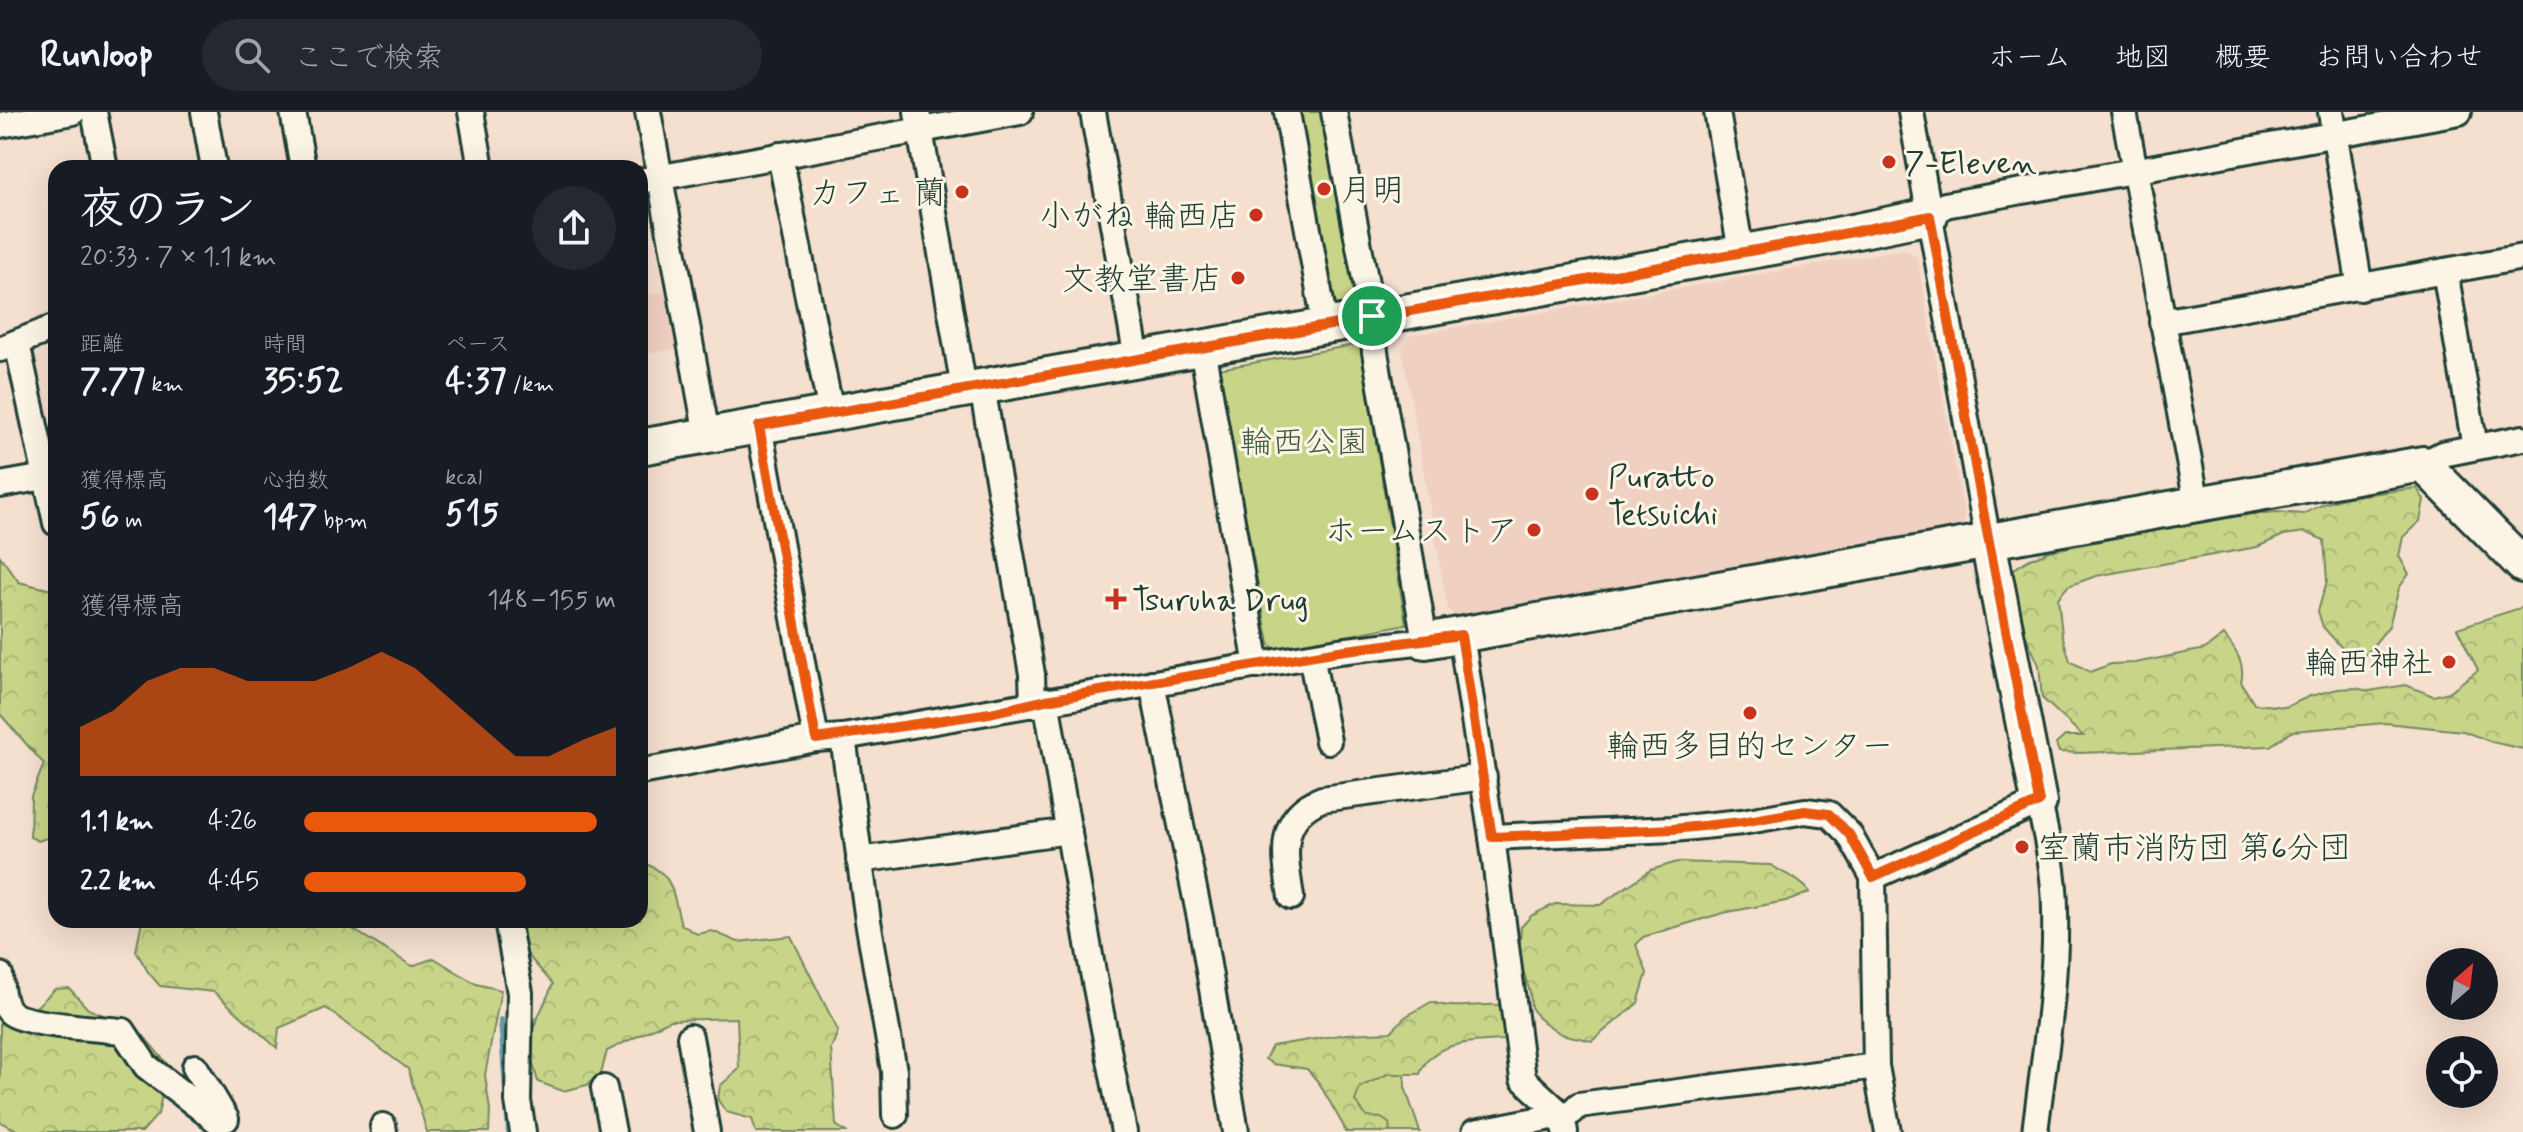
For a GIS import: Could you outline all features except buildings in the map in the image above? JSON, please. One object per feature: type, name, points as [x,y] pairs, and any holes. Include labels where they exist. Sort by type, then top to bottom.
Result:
[{"type":"street","points":[[0,125],[73,112]]},
{"type":"street","points":[[94,112],[103,160]]},
{"type":"street","points":[[204,112],[213,160]]},
{"type":"street","points":[[293,112],[302,160]]},
{"type":"street","points":[[471,112],[480,160]]},
{"type":"street","points":[[648,112],[650,179],[707,435]]},
{"type":"street","points":[[650,179],[780,155],[919,121],[1020,112]]},
{"type":"street","points":[[1093,112],[1137,359]]},
{"type":"street","points":[[1287,112],[1325,325]]},
{"type":"street","points":[[1334,112],[1372,316],[1375,352],[1425,641]]},
{"type":"street","points":[[1717,112],[1741,252]]},
{"type":"street","points":[[1911,112],[1988,541],[2050,849],[2055,911],[2053,981],[2035,1132]]},
{"type":"street","points":[[2124,112],[2197,504]]},
{"type":"street","points":[[648,446],[1930,216],[1945,205],[2134,171],[2333,123],[2459,112]]},
{"type":"street","points":[[919,121],[1032,674],[1069,831],[1124,1132]]},
{"type":"street","points":[[2333,123],[2360,288]]},
{"type":"street","points":[[780,155],[831,413]]},
{"type":"street","points":[[2162,322],[2523,257]]},
{"type":"street","points":[[2445,271],[2475,447]]},
{"type":"street","points":[[48,330],[9,346],[48,490]]},
{"type":"street","points":[[1202,347],[1257,666]]},
{"type":"street","points":[[759,426],[816,739]]},
{"type":"street","points":[[648,770],[816,739],[843,737],[1311,656],[1461,635],[2423,464],[2442,454],[2523,438]]},
{"type":"street","points":[[2423,464],[2523,565]]},
{"type":"street","points":[[0,485],[45,477]]},
{"type":"street","points":[[1461,635],[1484,777],[1523,1079],[1563,1124]]},
{"type":"street","points":[[1311,656],[1328,741]]},
{"type":"street","points":[[1152,683],[1201,923],[1236,1132]]},
{"type":"street","points":[[843,737],[859,860],[894,1071],[895,1115]]},
{"type":"street","points":[[1291,897],[1286,839],[1296,815],[1306,805],[1322,799],[1484,777]]},
{"type":"street","points":[[1873,877],[2039,802]]},
{"type":"street","points":[[1492,837],[1673,829],[1805,811],[1829,814],[1849,834],[1873,877],[1876,1066],[1888,1132]]},
{"type":"street","points":[[859,860],[1069,831]]},
{"type":"street","points":[[508,928],[520,993],[518,1101],[523,1132]]},
{"type":"street","points":[[0,975],[6,1013],[24,1020],[123,1031],[146,1066],[216,1120],[226,1119],[195,1067]]},
{"type":"street","points":[[690,1037],[707,1132]]},
{"type":"street","points":[[1475,1132],[1563,1124],[1579,1105],[1876,1066]]},
{"type":"street","points":[[604,1088],[613,1132]]},
{"type":"shaded area","points":[[1905,249],[1917,257],[1965,518],[1962,526],[1456,616],[1448,610],[1402,348],[1411,335]]},
{"type":"shaded area","points":[[672,291],[682,348],[648,353],[648,295]]},
{"type":"green space","points":[[1296,112],[1326,112],[1357,295],[1355,304],[1336,307],[1332,304]]},
{"type":"green space","name":"輪西公園","points":[[1360,344],[1406,624],[1276,650],[1269,644],[1218,369]]},
{"type":"green space","points":[[2417,488],[2424,500],[2420,521],[2403,537],[2399,556],[2409,574],[2399,588],[2389,626],[2363,658],[2352,659],[2323,627],[2318,611],[2327,581],[2324,540],[2305,532],[2284,535],[2257,547],[2096,576],[2068,586],[2058,598],[2062,634],[2070,661],[2090,672],[2111,664],[2135,663],[2205,649],[2224,635],[2238,657],[2242,669],[2241,682],[2254,704],[2286,707],[2310,696],[2338,689],[2369,691],[2406,685],[2433,696],[2449,692],[2478,670],[2457,628],[2523,607],[2523,749],[2463,731],[2385,723],[2293,731],[2270,746],[2059,752],[2056,744],[2065,736],[2083,736],[2042,698],[2039,665],[2014,610],[2014,569],[2049,551],[2227,516],[2277,512],[2303,514],[2347,497]]},
{"type":"green space","points":[[0,556],[19,582],[48,589],[48,838],[38,841],[30,837],[31,796],[44,764],[0,714]]},
{"type":"green space","points":[[1677,862],[1771,865],[1797,880],[1810,892],[1791,900],[1723,913],[1643,937],[1636,945],[1647,973],[1638,1003],[1592,1041],[1561,1034],[1538,1018],[1531,1007],[1530,992],[1519,959],[1521,927],[1532,915],[1555,904],[1600,905],[1651,870]]},
{"type":"green space","points":[[648,865],[660,872],[670,885],[681,924],[697,934],[712,931],[738,942],[791,936],[838,1031],[831,1049],[836,1125],[846,1132],[756,1132],[752,1119],[726,1112],[718,1100],[720,1086],[739,1069],[737,1018],[670,1020],[607,1051],[601,1074],[587,1085],[563,1091],[538,1082],[529,1049],[530,1035],[553,984],[524,951],[523,928],[648,928]]},
{"type":"green space","points":[[140,928],[351,928],[412,966],[434,958],[476,984],[501,990],[485,1075],[490,1110],[489,1132],[427,1132],[408,1069],[326,1008],[279,1028],[277,1048],[214,992],[160,986],[136,951]]},
{"type":"green space","points":[[69,988],[88,1009],[137,1028],[168,1065],[158,1114],[142,1132],[20,1132],[0,1122],[0,997],[33,1010],[55,989]]},
{"type":"green space","points":[[1431,1002],[1458,1006],[1503,1005],[1504,1040],[1455,1045],[1434,1055],[1420,1074],[1388,1074],[1360,1087],[1355,1101],[1367,1117],[1381,1118],[1389,1123],[1390,1132],[1347,1132],[1319,1083],[1307,1069],[1273,1064],[1265,1059],[1272,1046],[1346,1034],[1391,1032],[1405,1017]]},
{"type":"green space","points":[[1404,1052],[1405,1087],[1420,1132],[1345,1132],[1332,1073]]},
{"type":"waterway","points":[[501,1020],[509,1132]]},
{"type":"place","name":"7-Eleven","points":[[1889,162]]},
{"type":"place","name":"月明","points":[[1324,189]]},
{"type":"place","name":"カフェ 蘭","points":[[962,192]]},
{"type":"place","name":"小がね 輪西店","points":[[1256,215]]},
{"type":"place","name":"文教堂書店","points":[[1238,278]]},
{"type":"place","name":"Puratto Tetsuichi","points":[[1592,494]]},
{"type":"place","name":"ホームストア","points":[[1534,530]]},
{"type":"place","name":"Tsuruha Drug","points":[[1116,599]]},
{"type":"place","name":"輪西神社","points":[[2449,662]]},
{"type":"place","name":"輪西多目的センター","points":[[1750,713]]},
{"type":"place","name":"室蘭市消防団 第6分団","points":[[2022,847]]},
{"type":"route","points":[[1930,216],[2039,802],[1873,877],[1849,834],[1829,814],[1805,811],[1673,829],[1492,837],[1461,635],[1339,651],[1046,700],[990,713],[816,739],[759,426],[1372,316],[1818,239],[1930,216]]}]
